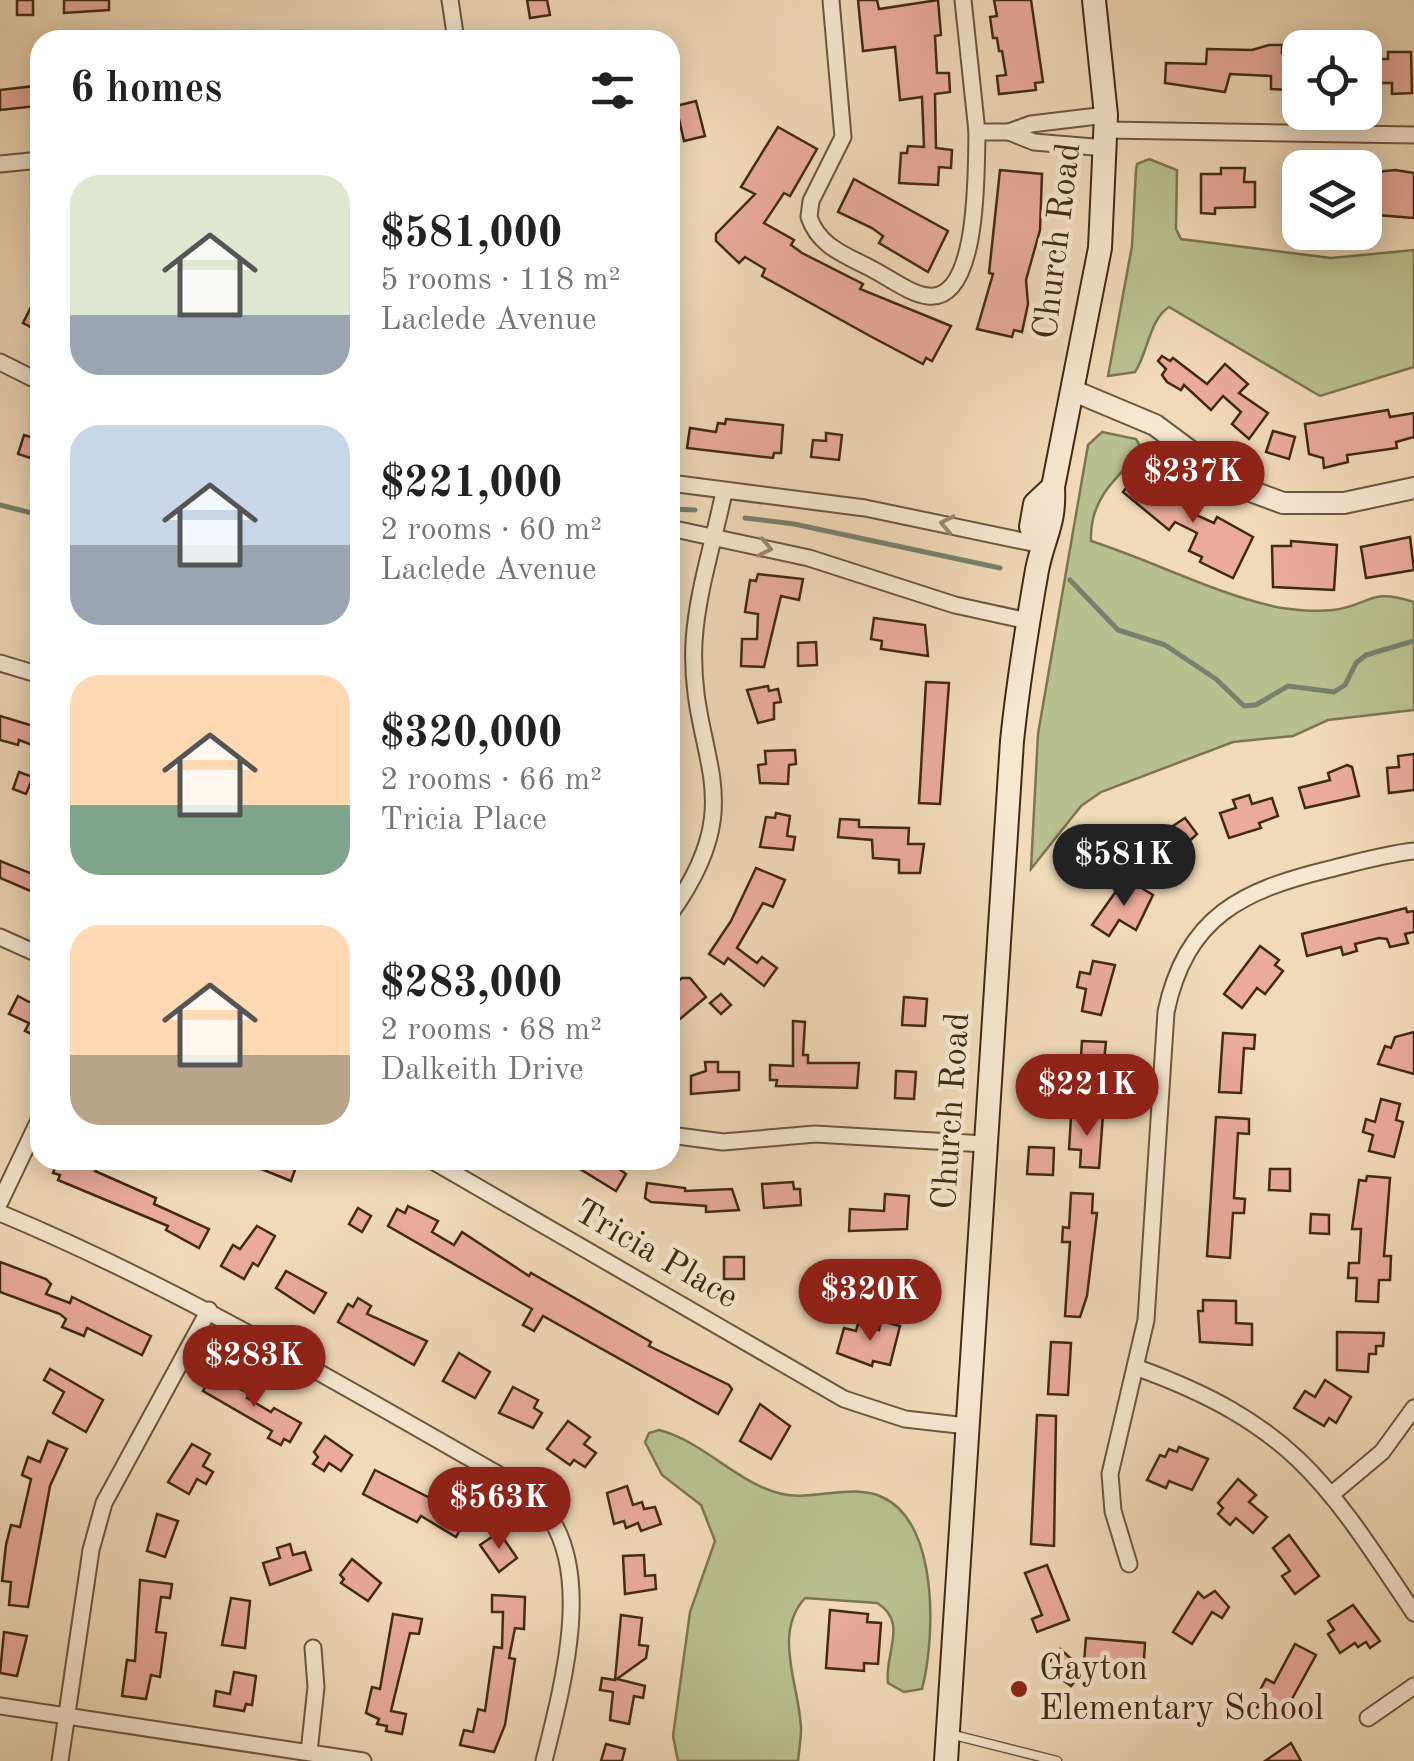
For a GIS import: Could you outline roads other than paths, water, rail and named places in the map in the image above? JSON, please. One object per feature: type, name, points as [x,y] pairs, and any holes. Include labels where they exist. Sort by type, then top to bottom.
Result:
[{"type":"main road","name":"Church Road","points":[[943,1750],[1012,742],[1042,545],[1031,527],[1035,504],[1054,487],[1100,248],[1106,131],[1094,0]]},
{"type":"street","points":[[450,0],[454,30]]},
{"type":"street","points":[[830,0],[843,137],[812,201],[809,217],[825,244],[924,296],[944,294],[954,286],[965,264],[977,132],[963,0]]},
{"type":"street","points":[[977,132],[1010,132],[1031,124],[1106,131],[1414,135]]},
{"type":"street","points":[[1010,132],[1034,142],[1106,131]]},
{"type":"street","points":[[0,164],[30,161]]},
{"type":"street","points":[[0,362],[30,377]]},
{"type":"street","points":[[1074,391],[1155,425],[1236,486],[1283,503],[1344,503],[1414,488]]},
{"type":"street","points":[[680,484],[865,508],[1042,545]]},
{"type":"street","points":[[680,898],[693,878],[714,816],[716,790],[698,691],[694,642],[724,492]]},
{"type":"street","points":[[680,530],[809,558],[955,605],[1028,621]]},
{"type":"street","points":[[0,663],[30,671]]},
{"type":"street","points":[[1130,1564],[1113,1511],[1110,1474],[1138,1368],[1146,1320],[1166,1012],[1184,957],[1216,918],[1261,888],[1414,851]]},
{"type":"street","points":[[0,937],[30,950]]},
{"type":"street","points":[[680,1136],[723,1142],[815,1134],[984,1144]]},
{"type":"street","points":[[0,1202],[30,1139]]},
{"type":"street","name":"Tricia Place","points":[[448,1170],[844,1399],[905,1419],[967,1426]]},
{"type":"street","points":[[0,1212],[118,1263],[209,1310],[516,1484],[550,1516],[565,1547],[572,1586],[544,1761]]},
{"type":"street","points":[[60,1761],[91,1550],[104,1503],[209,1310]]},
{"type":"street","points":[[1138,1368],[1192,1388],[1242,1414],[1296,1455],[1332,1494],[1414,1613]]},
{"type":"street","points":[[1332,1494],[1382,1452],[1414,1408]]},
{"type":"street","points":[[309,1752],[316,1687],[313,1648]]},
{"type":"street","points":[[1368,1718],[1414,1686]]},
{"type":"street","points":[[0,1706],[363,1761]]},
{"type":"lane","points":[[943,1750],[1058,1761]]},
{"type":"waterway","points":[[0,505],[30,512]]},
{"type":"waterway","points":[[680,509],[695,510]]},
{"type":"waterway","points":[[745,518],[794,524],[1000,568]]},
{"type":"waterway","points":[[1070,580],[1118,630],[1165,645],[1216,679],[1244,706],[1256,705],[1288,686],[1334,692],[1345,685],[1356,663],[1366,655],[1414,641]]},
{"type":"place","name":"Gayton Elementary School","points":[[1019,1689]]}]
